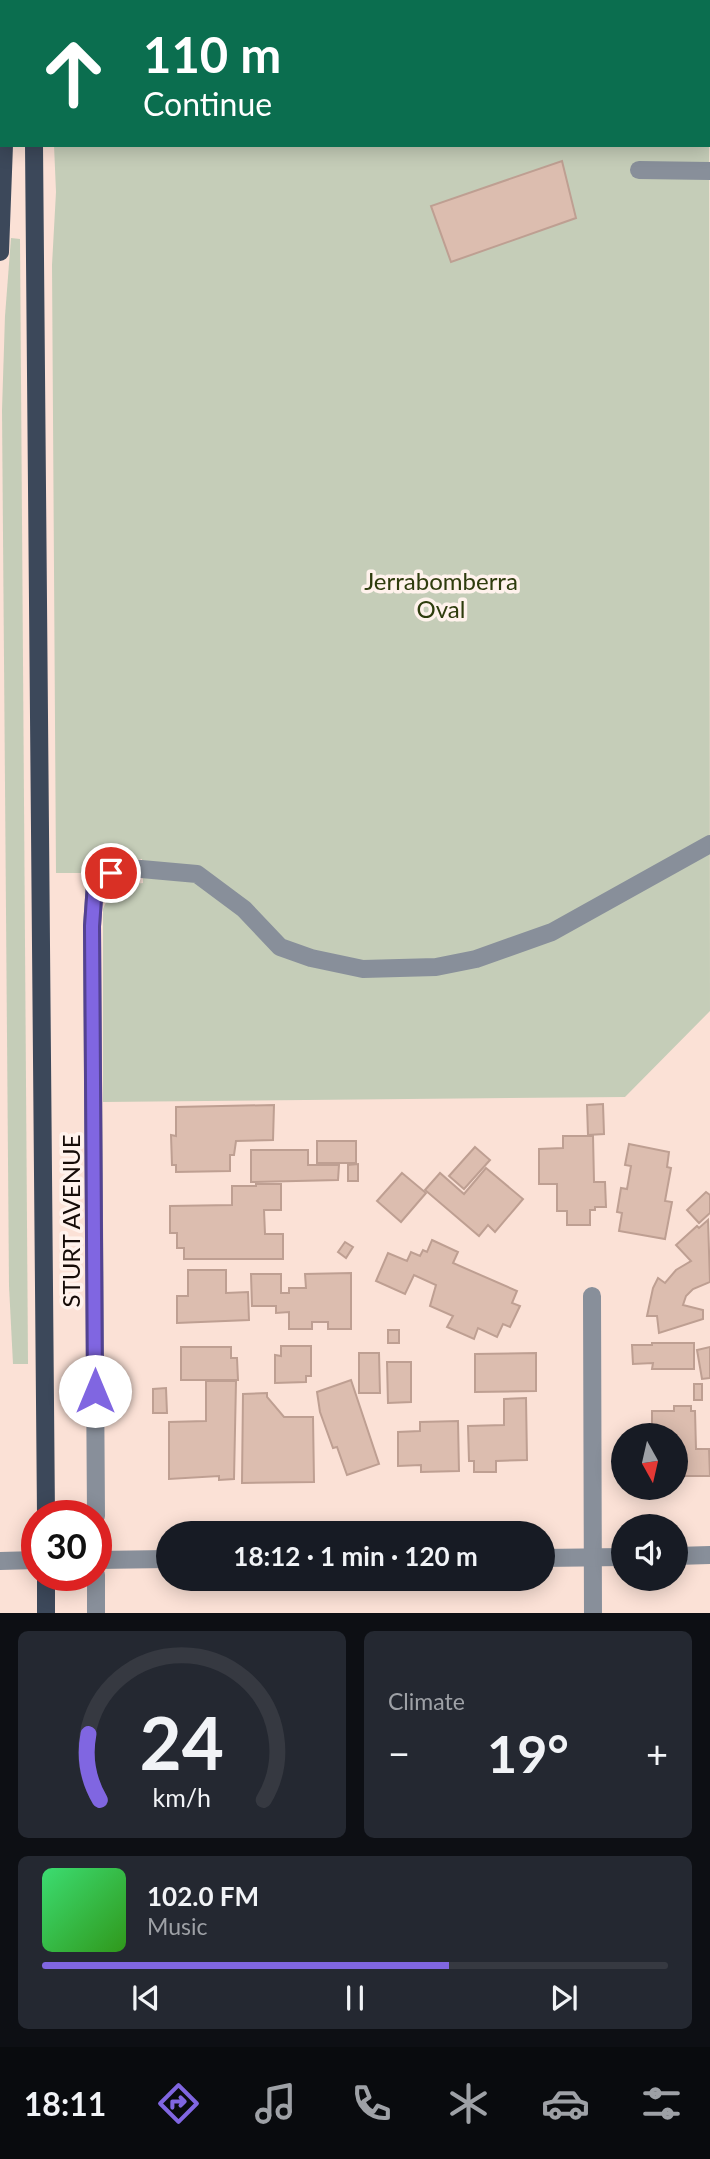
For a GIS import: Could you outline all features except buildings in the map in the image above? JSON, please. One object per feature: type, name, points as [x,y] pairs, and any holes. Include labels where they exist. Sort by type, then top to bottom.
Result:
[{"type":"main road","points":[[0,252],[4,147]]},
{"type":"main road","name":"STURT AVENUE","points":[[34,147],[46,1500]]},
{"type":"main road","points":[[46,1591],[46,1613]]},
{"type":"street","points":[[639,170],[710,171]]},
{"type":"street","name":"STURT AVENUE","points":[[96,1500],[92,926],[95,884],[111,873],[130,869],[197,874],[244,909],[280,947],[311,958],[363,970],[436,967],[476,959],[552,932],[710,844]]},
{"type":"street","points":[[592,1296],[593,1613]]},
{"type":"street","points":[[688,1556],[710,1555]]},
{"type":"street","points":[[555,1558],[611,1557]]},
{"type":"street","points":[[112,1560],[156,1559]]},
{"type":"street","points":[[0,1560],[21,1560]]},
{"type":"street","points":[[96,1591],[96,1613]]},
{"type":"green space","name":"Jerrabomberra Oval","points":[[54,147],[709,147],[710,1011],[625,1097],[103,1102],[103,909],[118,890],[143,883],[142,859],[106,862],[88,873],[56,873],[52,265],[56,192]]},
{"type":"green space","points":[[11,238],[20,239],[28,1364],[13,1364],[9,1286],[2,410]]},
{"type":"route","points":[[95,1391],[92,926],[95,884],[111,873]]}]
